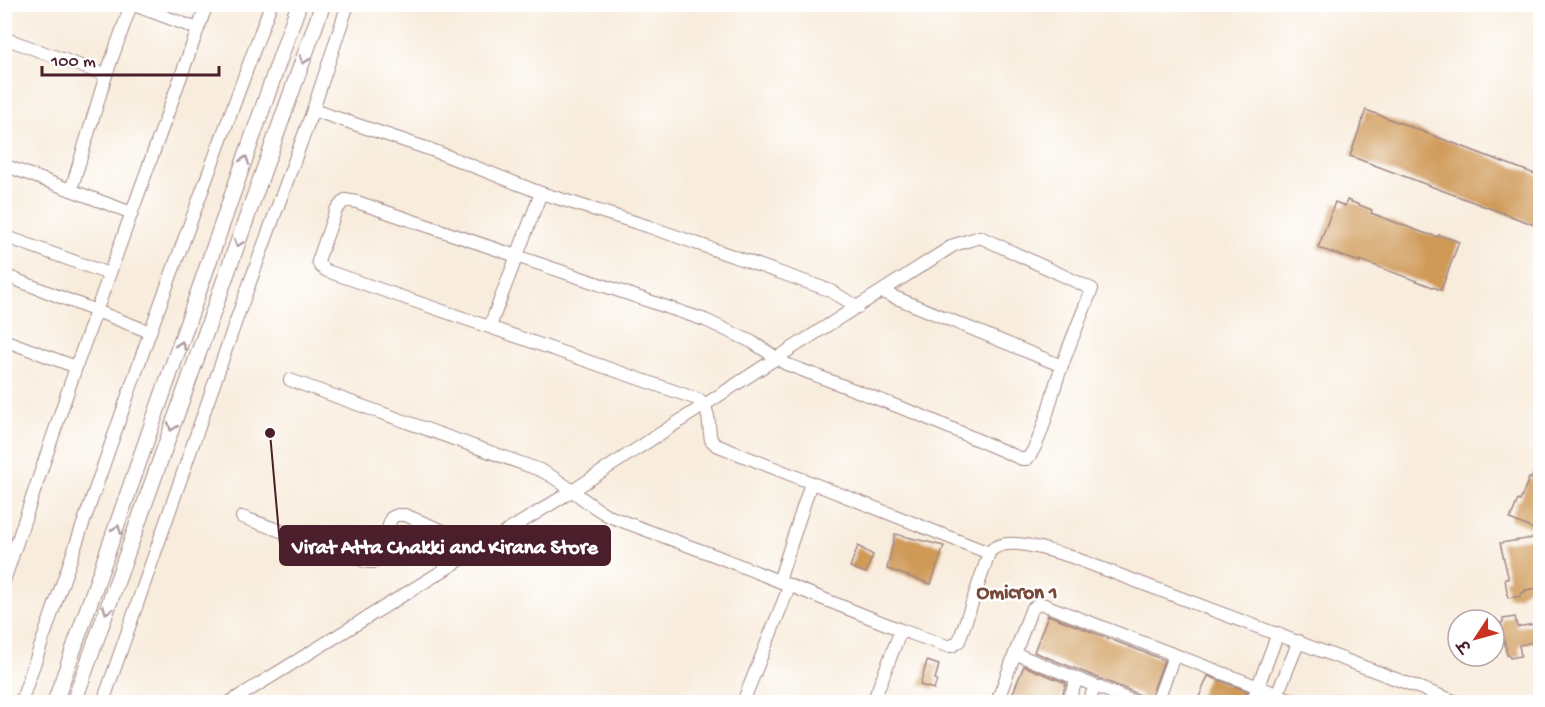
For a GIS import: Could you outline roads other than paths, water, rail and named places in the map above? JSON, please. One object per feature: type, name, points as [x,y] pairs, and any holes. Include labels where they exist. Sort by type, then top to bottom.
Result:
[{"type":"street","points":[[4,581],[109,273],[207,4]]},
{"type":"street","points":[[21,702],[150,332],[271,4]]},
{"type":"street","points":[[55,702],[299,4]]},
{"type":"street","points":[[74,702],[323,4]]},
{"type":"street","points":[[103,702],[238,315],[313,110],[348,4]]},
{"type":"street","points":[[71,190],[106,75],[131,5],[198,29]]},
{"type":"street","points":[[4,38],[106,75]]},
{"type":"street","points":[[313,110],[432,150],[541,193],[648,226],[772,269],[829,290],[858,307]]},
{"type":"street","points":[[4,165],[132,213]]},
{"type":"street","points":[[490,326],[541,193]]},
{"type":"street","points":[[230,702],[572,491],[705,405],[777,359],[858,307],[882,292],[954,245],[980,237],[1092,289],[1034,448],[1027,459],[1022,459],[952,428],[786,364],[777,359],[752,342],[705,320],[345,200],[336,210],[318,261],[320,266],[327,271],[700,400],[705,405],[708,413],[711,440],[716,445],[989,553]]},
{"type":"street","points":[[4,236],[109,273]]},
{"type":"street","points":[[4,275],[150,332]]},
{"type":"street","points":[[882,292],[1062,366]]},
{"type":"street","points":[[4,340],[76,367]]},
{"type":"street","points":[[290,380],[540,470],[611,517],[947,646],[956,644],[962,635],[989,553],[997,544],[1009,543],[1069,555],[1457,702]]},
{"type":"street","points":[[743,702],[785,583],[812,483]]},
{"type":"street","points":[[242,517],[367,562],[375,562],[381,554],[392,518],[397,515],[405,515],[482,547]]},
{"type":"street","points":[[997,702],[1031,610],[1038,604],[1042,604],[1257,687],[1275,698],[1298,702]]},
{"type":"street","points":[[873,702],[901,630]]},
{"type":"street","points":[[1252,702],[1278,633]]},
{"type":"street","points":[[1275,698],[1299,641]]},
{"type":"street","points":[[1016,654],[1135,702]]},
{"type":"street","points":[[1157,702],[1174,656]]},
{"type":"street","points":[[1068,702],[1077,679]]},
{"type":"street","points":[[1088,702],[1095,687]]},
{"type":"place","name":"Virat Atta Chakki and Kirana Store","points":[[270,433]]},
{"type":"district","name":"Omicron 1","points":[[1017,591]]}]
